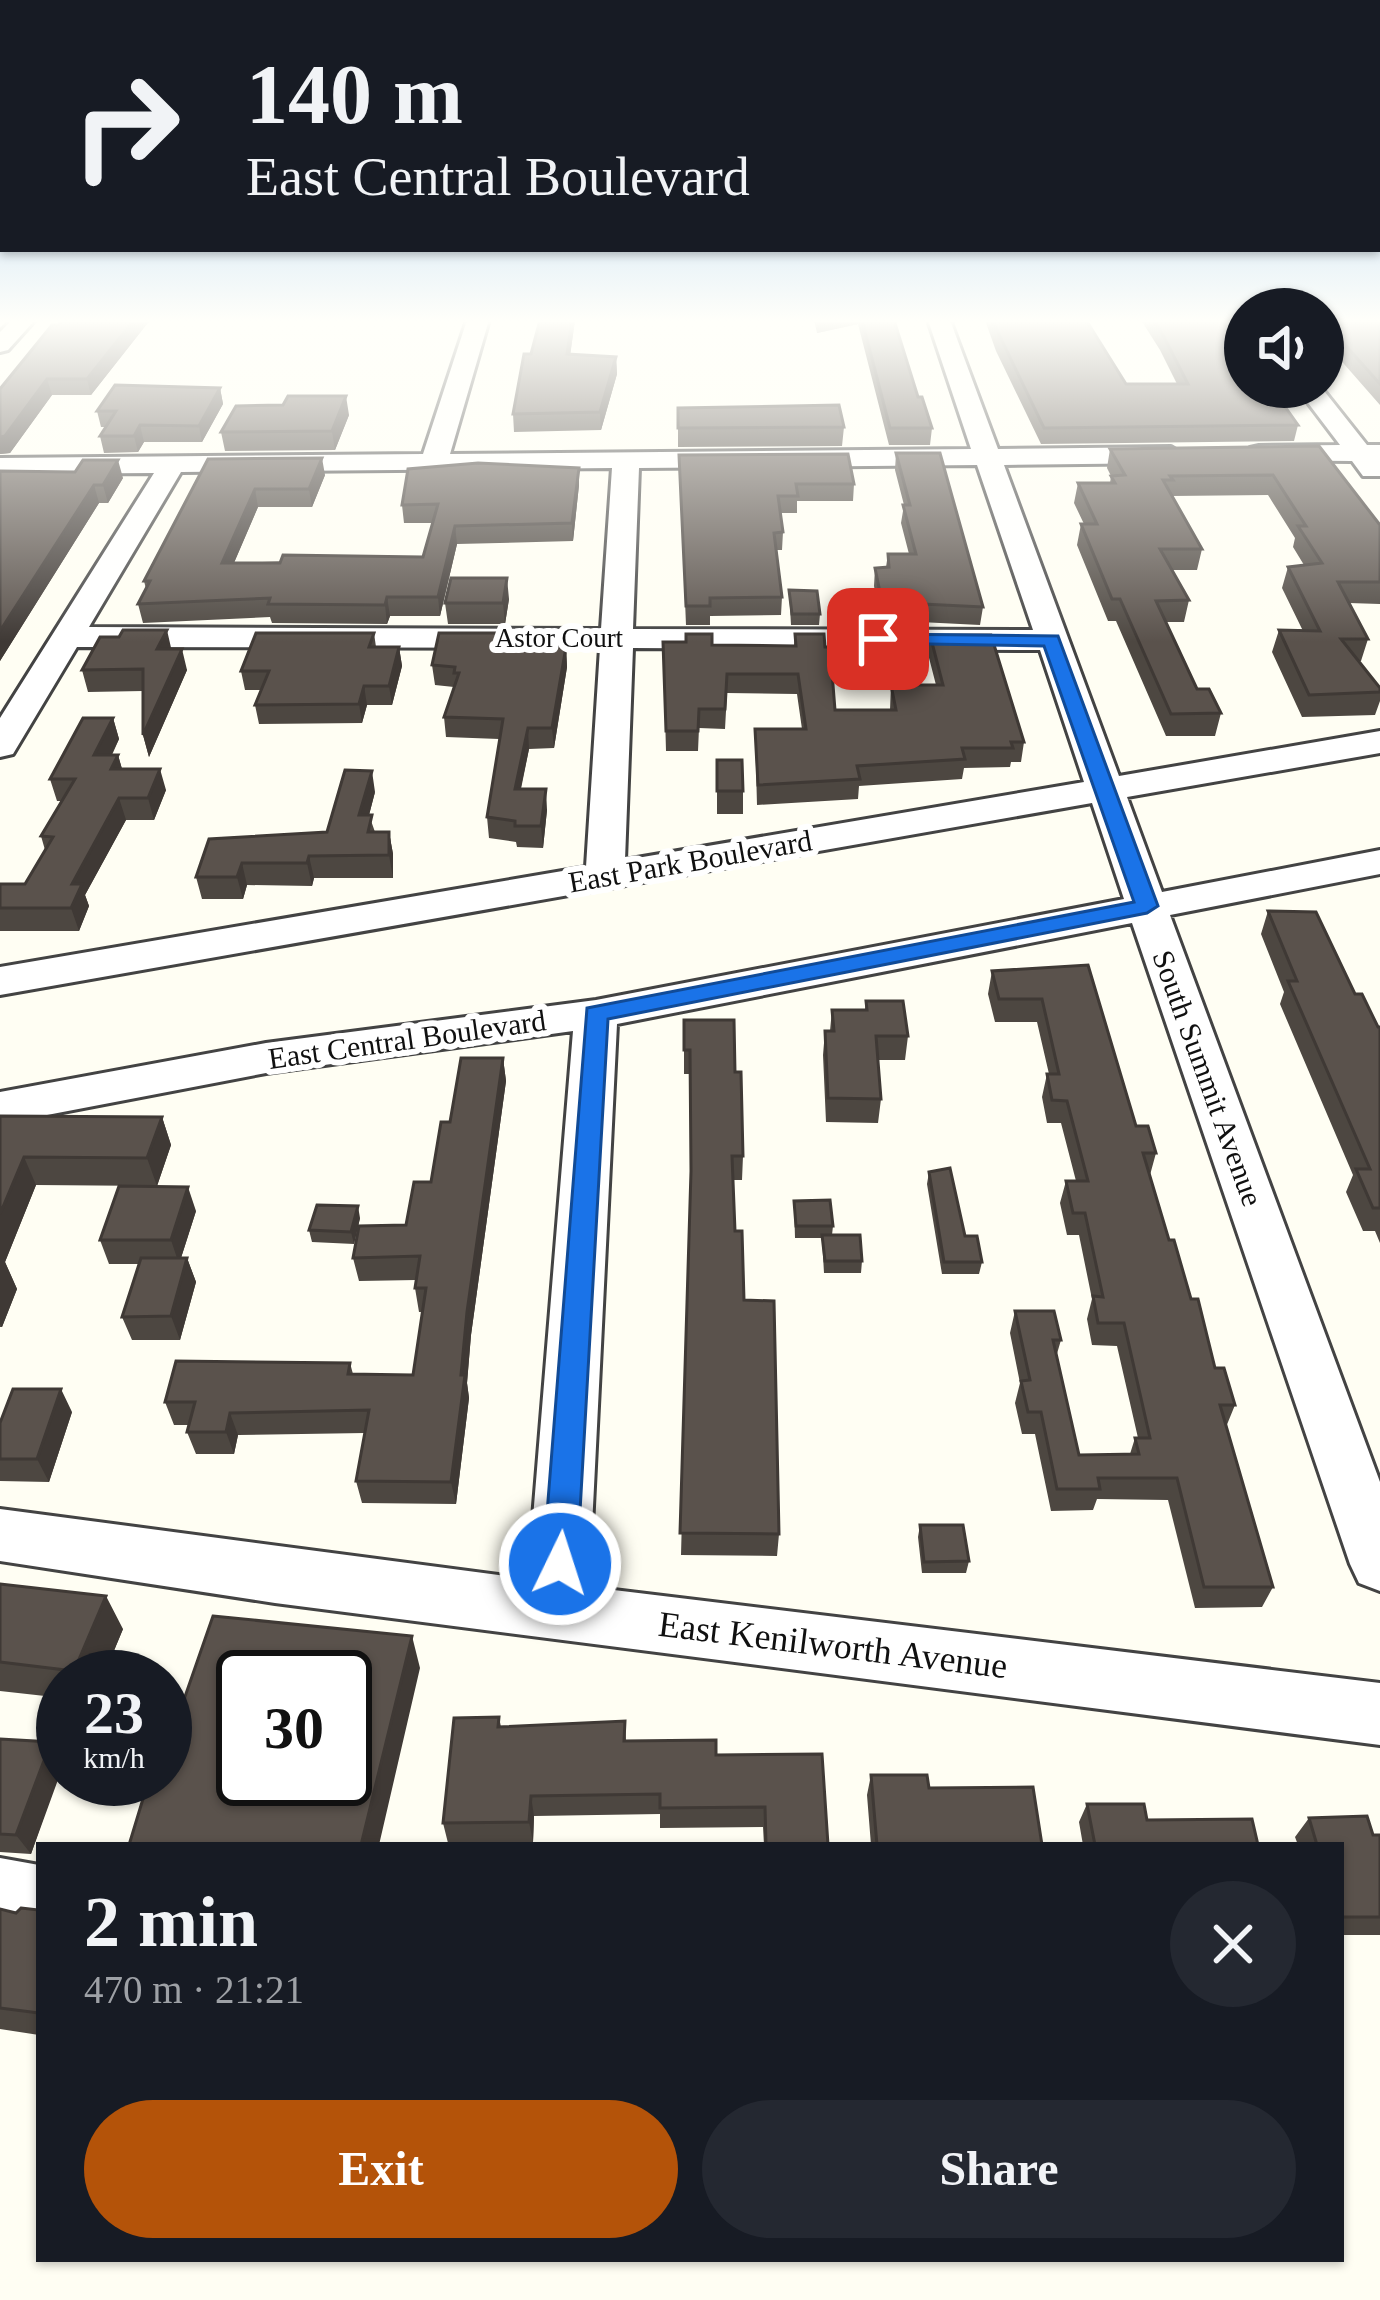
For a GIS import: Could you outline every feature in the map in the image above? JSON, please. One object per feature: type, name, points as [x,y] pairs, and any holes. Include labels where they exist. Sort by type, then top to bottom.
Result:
[{"type":"street","points":[[434,462],[445,427]]},
{"type":"street","name":"South Summit Avenue","points":[[976,427],[1380,1564]]},
{"type":"street","points":[[1346,427],[1370,453],[1380,478]]},
{"type":"street","points":[[0,466],[1370,453]]},
{"type":"street","points":[[605,876],[626,460]]},
{"type":"street","points":[[0,746],[173,464]]},
{"type":"street","name":"Astor Court","points":[[67,637],[1052,640]]},
{"type":"street","name":"East Park Boulevard","points":[[0,981],[1380,742]]},
{"type":"street","name":"East Central Boulevard","points":[[0,1108],[266,1058],[596,1014],[1380,862]]},
{"type":"street","points":[[557,1610],[596,1014]]},
{"type":"street","name":"East Kenilworth Avenue","points":[[0,1535],[275,1576],[1380,1714]]},
{"type":"street","points":[[0,1893],[36,1899]]},
{"type":"building","points":[[106,427],[139,427],[134,436],[100,436]]},
{"type":"building","points":[[224,427],[333,427],[332,431],[221,432]]},
{"type":"building","points":[[1319,446],[1380,525],[1380,582],[1338,582],[1368,639],[1341,639],[1380,692],[1309,695],[1279,630],[1320,631],[1288,567],[1322,563],[1298,526],[1306,526],[1273,475],[1170,476],[1173,480],[1163,480],[1202,549],[1160,549],[1189,600],[1156,601],[1197,689],[1209,689],[1221,713],[1171,714],[1120,599],[1112,599],[1081,524],[1097,524],[1078,483],[1115,483],[1111,476],[1125,475],[1110,449]]},
{"type":"building","points":[[896,453],[940,453],[983,607],[882,602],[875,568],[889,567],[888,554],[916,554],[903,505],[910,505]]},
{"type":"building","points":[[848,454],[854,484],[796,484],[798,496],[778,496],[783,532],[774,533],[782,597],[710,598],[710,606],[686,606],[679,455]]},
{"type":"building","points":[[322,458],[309,489],[255,489],[222,563],[280,563],[283,555],[423,557],[438,504],[402,505],[408,469],[478,463],[579,468],[572,523],[455,526],[438,597],[387,597],[385,605],[268,604],[270,598],[138,604],[150,581],[144,581],[208,459]]},
{"type":"building","points":[[83,460],[118,460],[103,485],[94,485],[0,631],[0,471],[75,472]]},
{"type":"building","points":[[451,578],[507,578],[503,603],[445,603]]},
{"type":"building","points":[[789,590],[817,591],[820,614],[792,614]]},
{"type":"building","points":[[123,630],[167,630],[157,649],[182,649],[143,735],[143,669],[82,670],[100,637],[119,637]]},
{"type":"building","points":[[256,633],[374,633],[369,647],[399,647],[389,686],[364,686],[359,704],[255,705],[269,671],[241,671]]},
{"type":"building","points":[[439,633],[499,633],[496,646],[566,647],[552,728],[528,728],[515,789],[546,789],[541,826],[515,826],[515,821],[487,817],[503,719],[444,717],[459,673],[454,673],[455,667],[432,665]]},
{"type":"building","points":[[686,634],[712,634],[712,645],[796,646],[795,634],[824,634],[825,647],[830,647],[835,710],[896,710],[891,685],[943,685],[930,635],[991,635],[1024,742],[1011,742],[1013,748],[962,748],[965,759],[857,766],[860,779],[758,785],[755,729],[806,729],[798,674],[727,674],[725,709],[699,709],[698,731],[666,731],[663,642],[686,642]]},
{"type":"building","points":[[83,718],[113,718],[94,755],[118,755],[111,769],[160,769],[148,798],[119,798],[72,884],[82,884],[71,908],[0,908],[0,884],[25,884],[53,837],[41,836],[75,779],[50,779]]},
{"type":"building","points":[[717,760],[742,760],[743,791],[717,791]]},
{"type":"building","points":[[345,770],[372,771],[359,815],[372,815],[368,832],[389,832],[389,855],[242,863],[237,877],[196,877],[209,839],[327,832]]},
{"type":"building","points":[[1268,911],[1316,912],[1355,994],[1362,994],[1380,1027],[1380,1208],[1373,1208],[1356,1169],[1370,1169],[1288,981],[1297,981]]},
{"type":"building","points":[[1088,965],[1136,1126],[1148,1126],[1156,1153],[1143,1153],[1169,1240],[1174,1240],[1191,1299],[1198,1299],[1215,1368],[1224,1368],[1235,1405],[1220,1405],[1273,1587],[1204,1587],[1177,1478],[1098,1478],[1100,1489],[1057,1489],[1041,1412],[1028,1412],[1021,1381],[1030,1380],[1015,1311],[1054,1311],[1061,1340],[1053,1340],[1079,1455],[1139,1454],[1135,1438],[1150,1438],[1124,1323],[1098,1323],[1093,1296],[1103,1297],[1085,1213],[1073,1213],[1066,1181],[1088,1181],[1067,1101],[1052,1100],[1047,1074],[1059,1074],[1042,999],[999,999],[992,971]]},
{"type":"building","points":[[866,1001],[903,1001],[908,1036],[876,1036],[881,1099],[828,1098],[825,1031],[834,1031],[832,1010],[867,1010]]},
{"type":"building","points":[[684,1020],[734,1020],[743,1156],[732,1156],[735,1231],[742,1231],[744,1300],[774,1301],[779,1534],[680,1533],[691,1171],[690,1050],[684,1050]]},
{"type":"building","points":[[461,1058],[503,1058],[467,1312],[461,1375],[465,1375],[451,1482],[356,1481],[369,1410],[230,1413],[226,1432],[187,1432],[195,1402],[165,1402],[176,1361],[350,1363],[348,1374],[413,1375],[426,1288],[415,1288],[420,1256],[353,1258],[359,1226],[406,1225],[414,1182],[431,1182],[441,1122],[450,1122]]},
{"type":"building","points":[[0,1116],[162,1117],[147,1158],[24,1157],[0,1214]]},
{"type":"building","points":[[950,1168],[965,1236],[977,1236],[982,1262],[944,1262],[929,1172]]},
{"type":"building","points":[[119,1186],[188,1187],[171,1240],[100,1240]]},
{"type":"building","points":[[830,1200],[833,1226],[796,1226],[794,1201]]},
{"type":"building","points":[[317,1205],[358,1206],[351,1232],[309,1230]]},
{"type":"building","points":[[822,1235],[860,1235],[862,1261],[825,1261]]},
{"type":"building","points":[[141,1258],[187,1258],[171,1316],[122,1317]]},
{"type":"building","points":[[13,1389],[61,1389],[37,1459],[0,1459],[0,1423]]},
{"type":"building","points":[[920,1525],[963,1525],[969,1561],[924,1562]]},
{"type":"building","points":[[0,1584],[106,1596],[83,1650],[36,1650],[36,1666],[0,1662]]},
{"type":"building","points":[[213,1616],[412,1636],[372,1800],[372,1650],[216,1650],[216,1806],[371,1806],[362,1842],[130,1842],[141,1806],[192,1806],[192,1676]]},
{"type":"building","points":[[499,1717],[498,1727],[625,1721],[624,1741],[716,1740],[716,1755],[822,1754],[828,1842],[766,1842],[765,1807],[660,1808],[660,1794],[531,1796],[529,1822],[443,1823],[454,1718]]},
{"type":"building","points":[[0,1739],[36,1741],[36,1782],[16,1835],[0,1834]]},
{"type":"building","points":[[871,1775],[927,1775],[929,1788],[1033,1787],[1042,1842],[877,1842]]},
{"type":"building","points":[[1087,1804],[1144,1804],[1147,1820],[1252,1819],[1257,1842],[1094,1842]]},
{"type":"building","points":[[1367,1816],[1373,1835],[1380,1835],[1380,1917],[1344,1917],[1344,1842],[1316,1842],[1309,1818]]},
{"type":"building","points":[[21,1908],[36,1910],[36,2013],[0,2008],[0,1909],[16,1913]]},
{"type":"route","points":[[560,1564],[596,1014],[1147,906],[1052,640],[878,639]]}]
